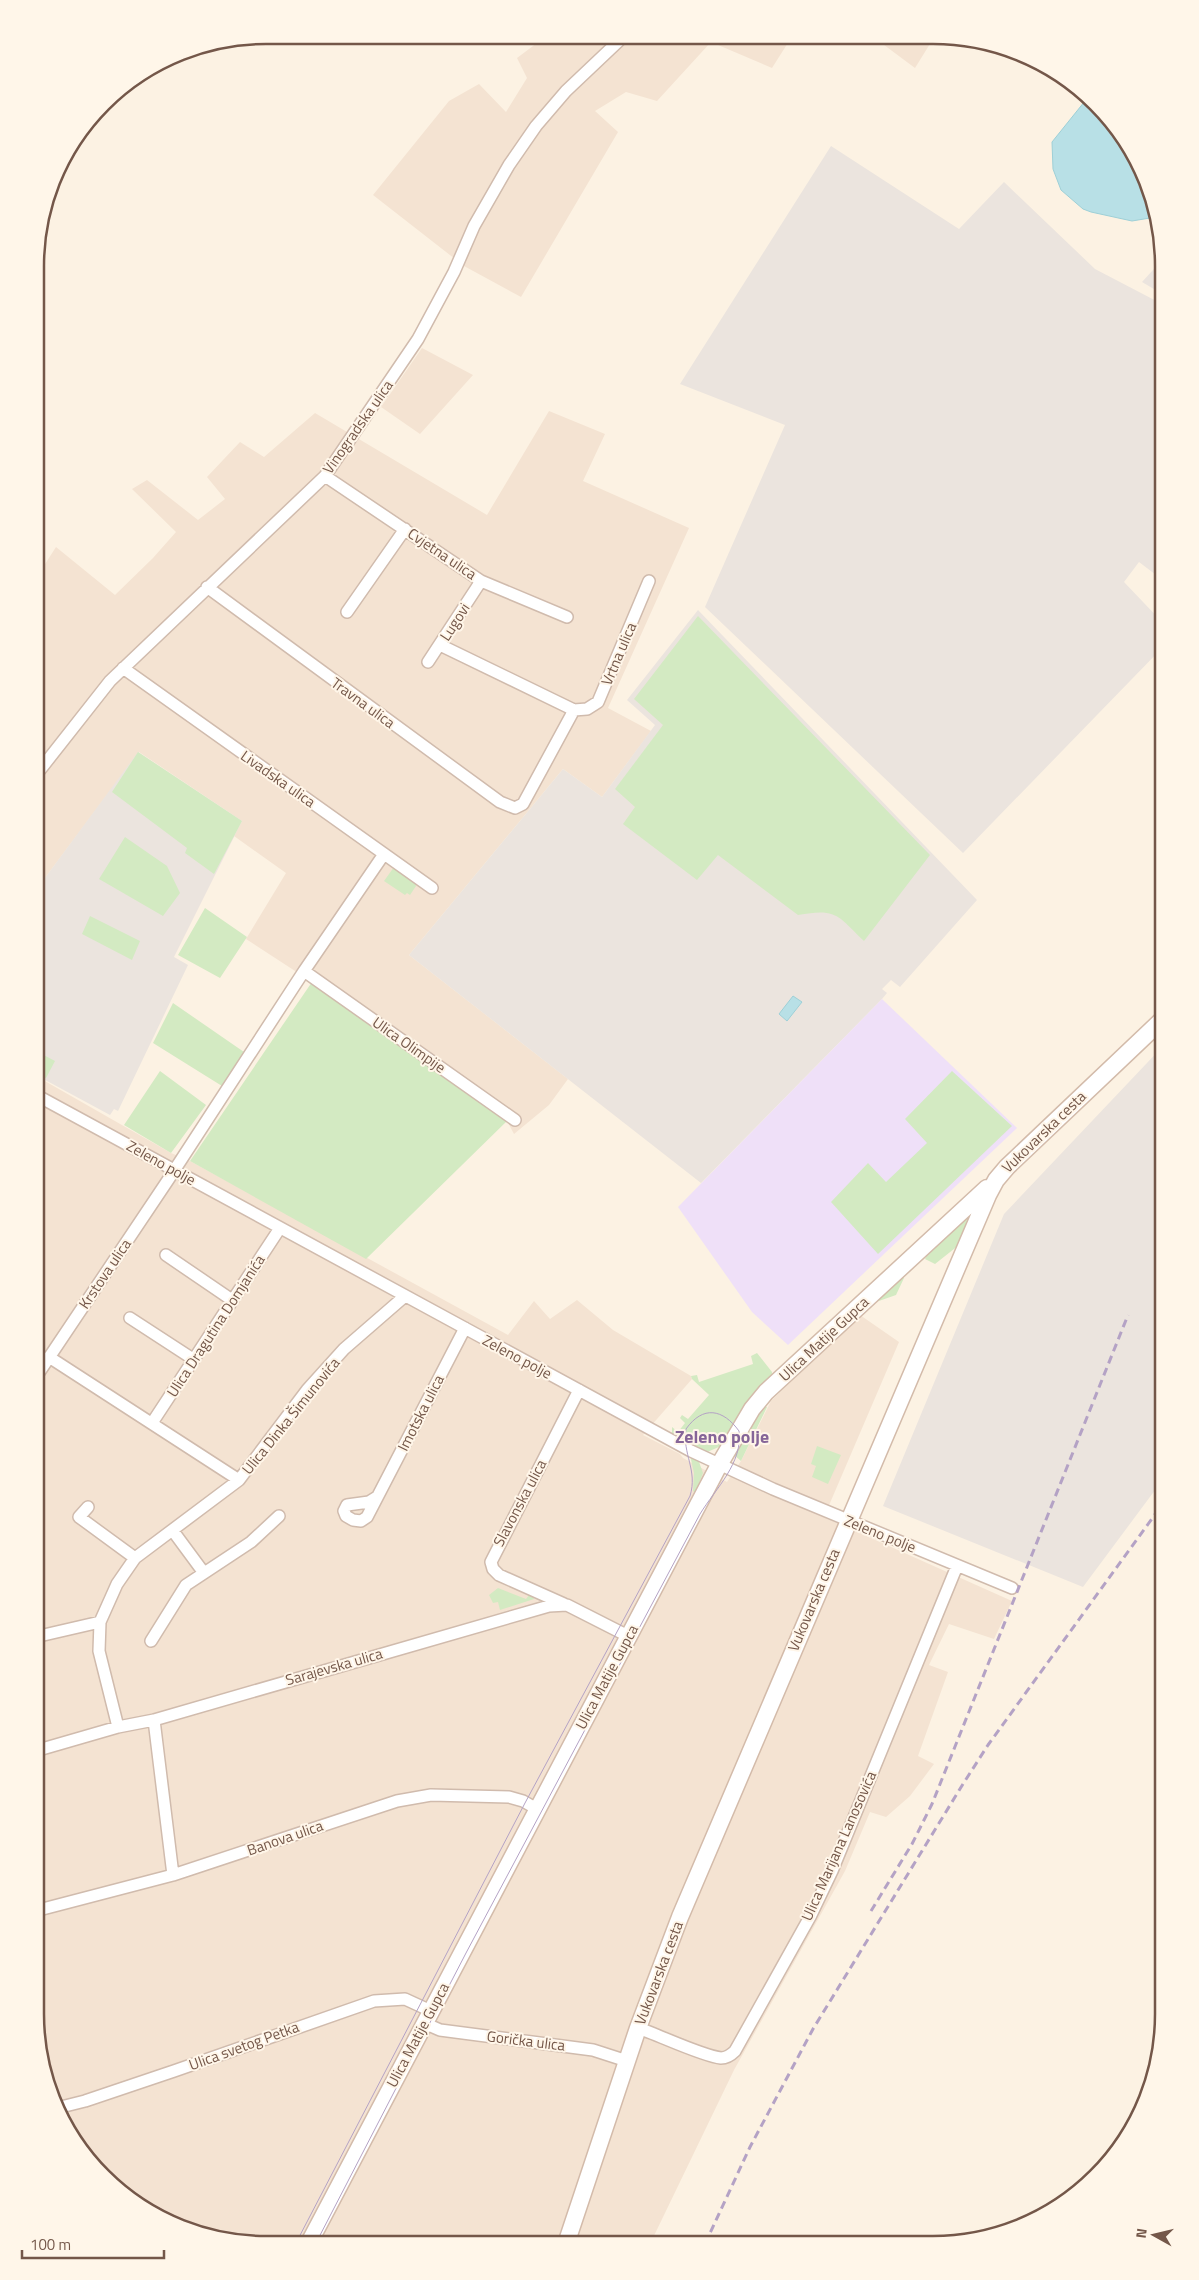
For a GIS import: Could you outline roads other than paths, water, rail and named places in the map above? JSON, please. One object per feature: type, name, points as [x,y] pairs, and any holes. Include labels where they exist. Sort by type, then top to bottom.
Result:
[{"type":"main road","name":"Vukovarska cesta","points":[[569,2236],[638,2028],[680,1917],[978,1215],[996,1180],[1155,1027]]},
{"type":"main road","name":"Ulica Matije Gupca","points":[[313,2236],[628,1636],[719,1465],[752,1409],[762,1396],[996,1180]]},
{"type":"street","name":"Vinogradska ulica","points":[[44,765],[110,681],[325,476],[418,339],[454,272],[474,226],[508,164],[536,126],[566,92],[616,44]]},
{"type":"street","name":"Cvjetna ulica","points":[[325,476],[481,581],[567,617]]},
{"type":"street","points":[[347,612],[405,529]]},
{"type":"street","name":"Lugovi","points":[[428,662],[481,581]]},
{"type":"street","name":"Vrtna ulica","points":[[574,710],[587,709],[598,702],[650,581]]},
{"type":"street","name":"Travna ulica","points":[[207,587],[500,802],[515,808],[523,804],[574,710]]},
{"type":"street","points":[[440,645],[574,710]]},
{"type":"street","name":"Livadska ulica","points":[[123,668],[432,888]]},
{"type":"street","points":[[174,1170],[304,971],[384,854]]},
{"type":"street","name":"Ulica Olimpije","points":[[304,971],[515,1120]]},
{"type":"street","name":"Zeleno polje","points":[[44,1099],[719,1465],[848,1521],[1012,1588]]},
{"type":"street","name":"Krstova ulica","points":[[44,1360],[174,1170]]},
{"type":"street","name":"Ulica Dragutina Domjanića","points":[[152,1423],[280,1228]]},
{"type":"street","points":[[166,1255],[232,1300]]},
{"type":"street","name":"Ulica Dinka Šimunovića","points":[[118,1727],[99,1651],[100,1622],[116,1584],[135,1558],[239,1480],[313,1384],[344,1349],[405,1296]]},
{"type":"street","points":[[130,1318],[193,1359]]},
{"type":"street","name":"Imotska ulica","points":[[377,1497],[465,1328]]},
{"type":"street","points":[[44,1362],[152,1423],[239,1480]]},
{"type":"street","name":"Slavonska ulica","points":[[567,1605],[499,1575],[492,1566],[492,1557],[579,1390]]},
{"type":"street","points":[[88,1508],[79,1517],[135,1558]]},
{"type":"street","points":[[151,1641],[186,1585],[251,1542],[279,1516]]},
{"type":"street","points":[[173,1531],[204,1573]]},
{"type":"street","name":"Ulica Marijana Lanosovića","points":[[638,2028],[722,2058],[730,2056],[735,2051],[811,1915],[832,1871],[957,1566]]},
{"type":"street","points":[[567,1605],[628,1636]]},
{"type":"street","name":"Sarajevska ulica","points":[[44,1748],[118,1727],[154,1720],[538,1608],[567,1605]]},
{"type":"street","points":[[44,1635],[100,1622]]},
{"type":"street","points":[[154,1720],[173,1875]]},
{"type":"street","name":"Banova ulica","points":[[44,1909],[173,1875],[376,1806],[414,1798],[443,1795],[509,1797],[537,1809]]},
{"type":"street","name":"Ulica svetog Petka","points":[[64,2106],[174,2071],[374,2001],[405,1999],[427,2017]]},
{"type":"street","name":"Gorička ulica","points":[[427,2017],[440,2030],[593,2050],[627,2060]]},
{"type":"water","points":[[1084,103],[1100,119],[1125,155],[1138,181],[1150,218],[1132,221],[1083,209],[1061,190],[1053,169],[1052,142]]},
{"type":"water","points":[[793,996],[802,1002],[787,1021],[779,1014]]},
{"type":"tram line","points":[[300,2236],[525,1803],[690,1496],[692,1478],[685,1438],[686,1429],[699,1416],[706,1413],[720,1414],[739,1431],[739,1443],[733,1464],[700,1514],[466,1953],[320,2236]]},
{"type":"railway","points":[[871,1911],[912,1844],[932,1804],[1128,1315]]},
{"type":"railway","points":[[709,2236],[750,2147],[813,2029],[963,1784],[988,1745],[1155,1514]]},
{"type":"district","name":"Zeleno polje","points":[[722,1437]]}]
